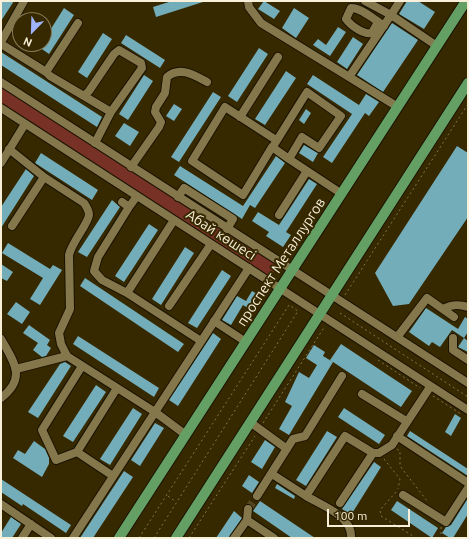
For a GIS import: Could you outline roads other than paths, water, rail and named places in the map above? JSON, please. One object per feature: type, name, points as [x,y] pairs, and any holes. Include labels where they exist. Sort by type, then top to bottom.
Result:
[{"type":"main road","name":"проспект Металлургов","points":[[120,538],[466,1]]},
{"type":"main road","points":[[176,538],[468,83]]},
{"type":"street","points":[[24,1],[1,43],[50,76],[111,112]]},
{"type":"street","points":[[248,1],[249,7],[261,23],[398,107]]},
{"type":"street","points":[[365,1],[437,46]]},
{"type":"street","points":[[349,77],[381,24],[391,16],[400,1]]},
{"type":"street","points":[[46,72],[78,23]]},
{"type":"street","points":[[84,96],[114,54],[119,50],[125,52],[141,63],[142,68],[111,112],[95,143]]},
{"type":"street","points":[[240,117],[278,57]]},
{"type":"street","points":[[131,167],[159,127],[161,122],[155,112],[156,107],[165,93],[167,78],[171,74],[187,72],[207,82]]},
{"type":"street","name":"Абай көшесі","points":[[1,82],[292,271],[333,294],[468,383]]},
{"type":"street","points":[[289,159],[302,137],[319,148],[341,116],[307,92],[274,144],[243,195],[192,162],[225,107],[274,144],[289,159],[342,194]]},
{"type":"street","name":"Абай көшесі","points":[[1,108],[320,313],[428,389],[465,412]]},
{"type":"street","points":[[1,163],[25,124]]},
{"type":"street","points":[[9,149],[44,177],[84,203],[88,209],[89,216],[70,248],[70,309],[59,333],[61,344],[67,356],[154,412],[186,436]]},
{"type":"street","points":[[280,215],[307,171]]},
{"type":"street","points":[[12,226],[44,177]]},
{"type":"street","points":[[137,196],[126,204],[98,257],[94,271],[102,280],[127,293],[201,341]]},
{"type":"street","points":[[127,293],[174,220]]},
{"type":"street","points":[[170,306],[211,244]]},
{"type":"street","points":[[73,538],[248,268]]},
{"type":"street","points":[[398,336],[427,298],[454,317]]},
{"type":"street","points":[[443,309],[460,304],[468,307]]},
{"type":"street","points":[[214,321],[246,342]]},
{"type":"street","points":[[453,338],[453,350],[468,360]]},
{"type":"street","points":[[1,339],[16,369],[16,376],[11,390],[1,398]]},
{"type":"street","points":[[16,369],[67,356]]},
{"type":"street","points":[[82,366],[42,430],[56,460],[77,452],[117,388]]},
{"type":"street","points":[[257,496],[293,439],[305,436],[342,376]]},
{"type":"street","points":[[340,503],[376,453],[392,445],[406,421],[428,389]]},
{"type":"street","points":[[362,394],[406,421]]},
{"type":"street","points":[[250,422],[287,449]]},
{"type":"street","points":[[306,496],[344,436],[376,453]]},
{"type":"street","points":[[397,436],[468,483]]},
{"type":"street","points":[[77,452],[113,476]]},
{"type":"street","points":[[272,474],[343,518],[351,529],[351,538]]},
{"type":"street","points":[[403,495],[446,522],[468,488]]},
{"type":"street","points":[[1,504],[52,538]]},
{"type":"street","points":[[234,538],[246,520],[248,509]]},
{"type":"street","points":[[246,520],[274,538]]},
{"type":"street","points":[[22,538],[31,524]]},
{"type":"tunnel","points":[[248,509],[257,496]]}]
